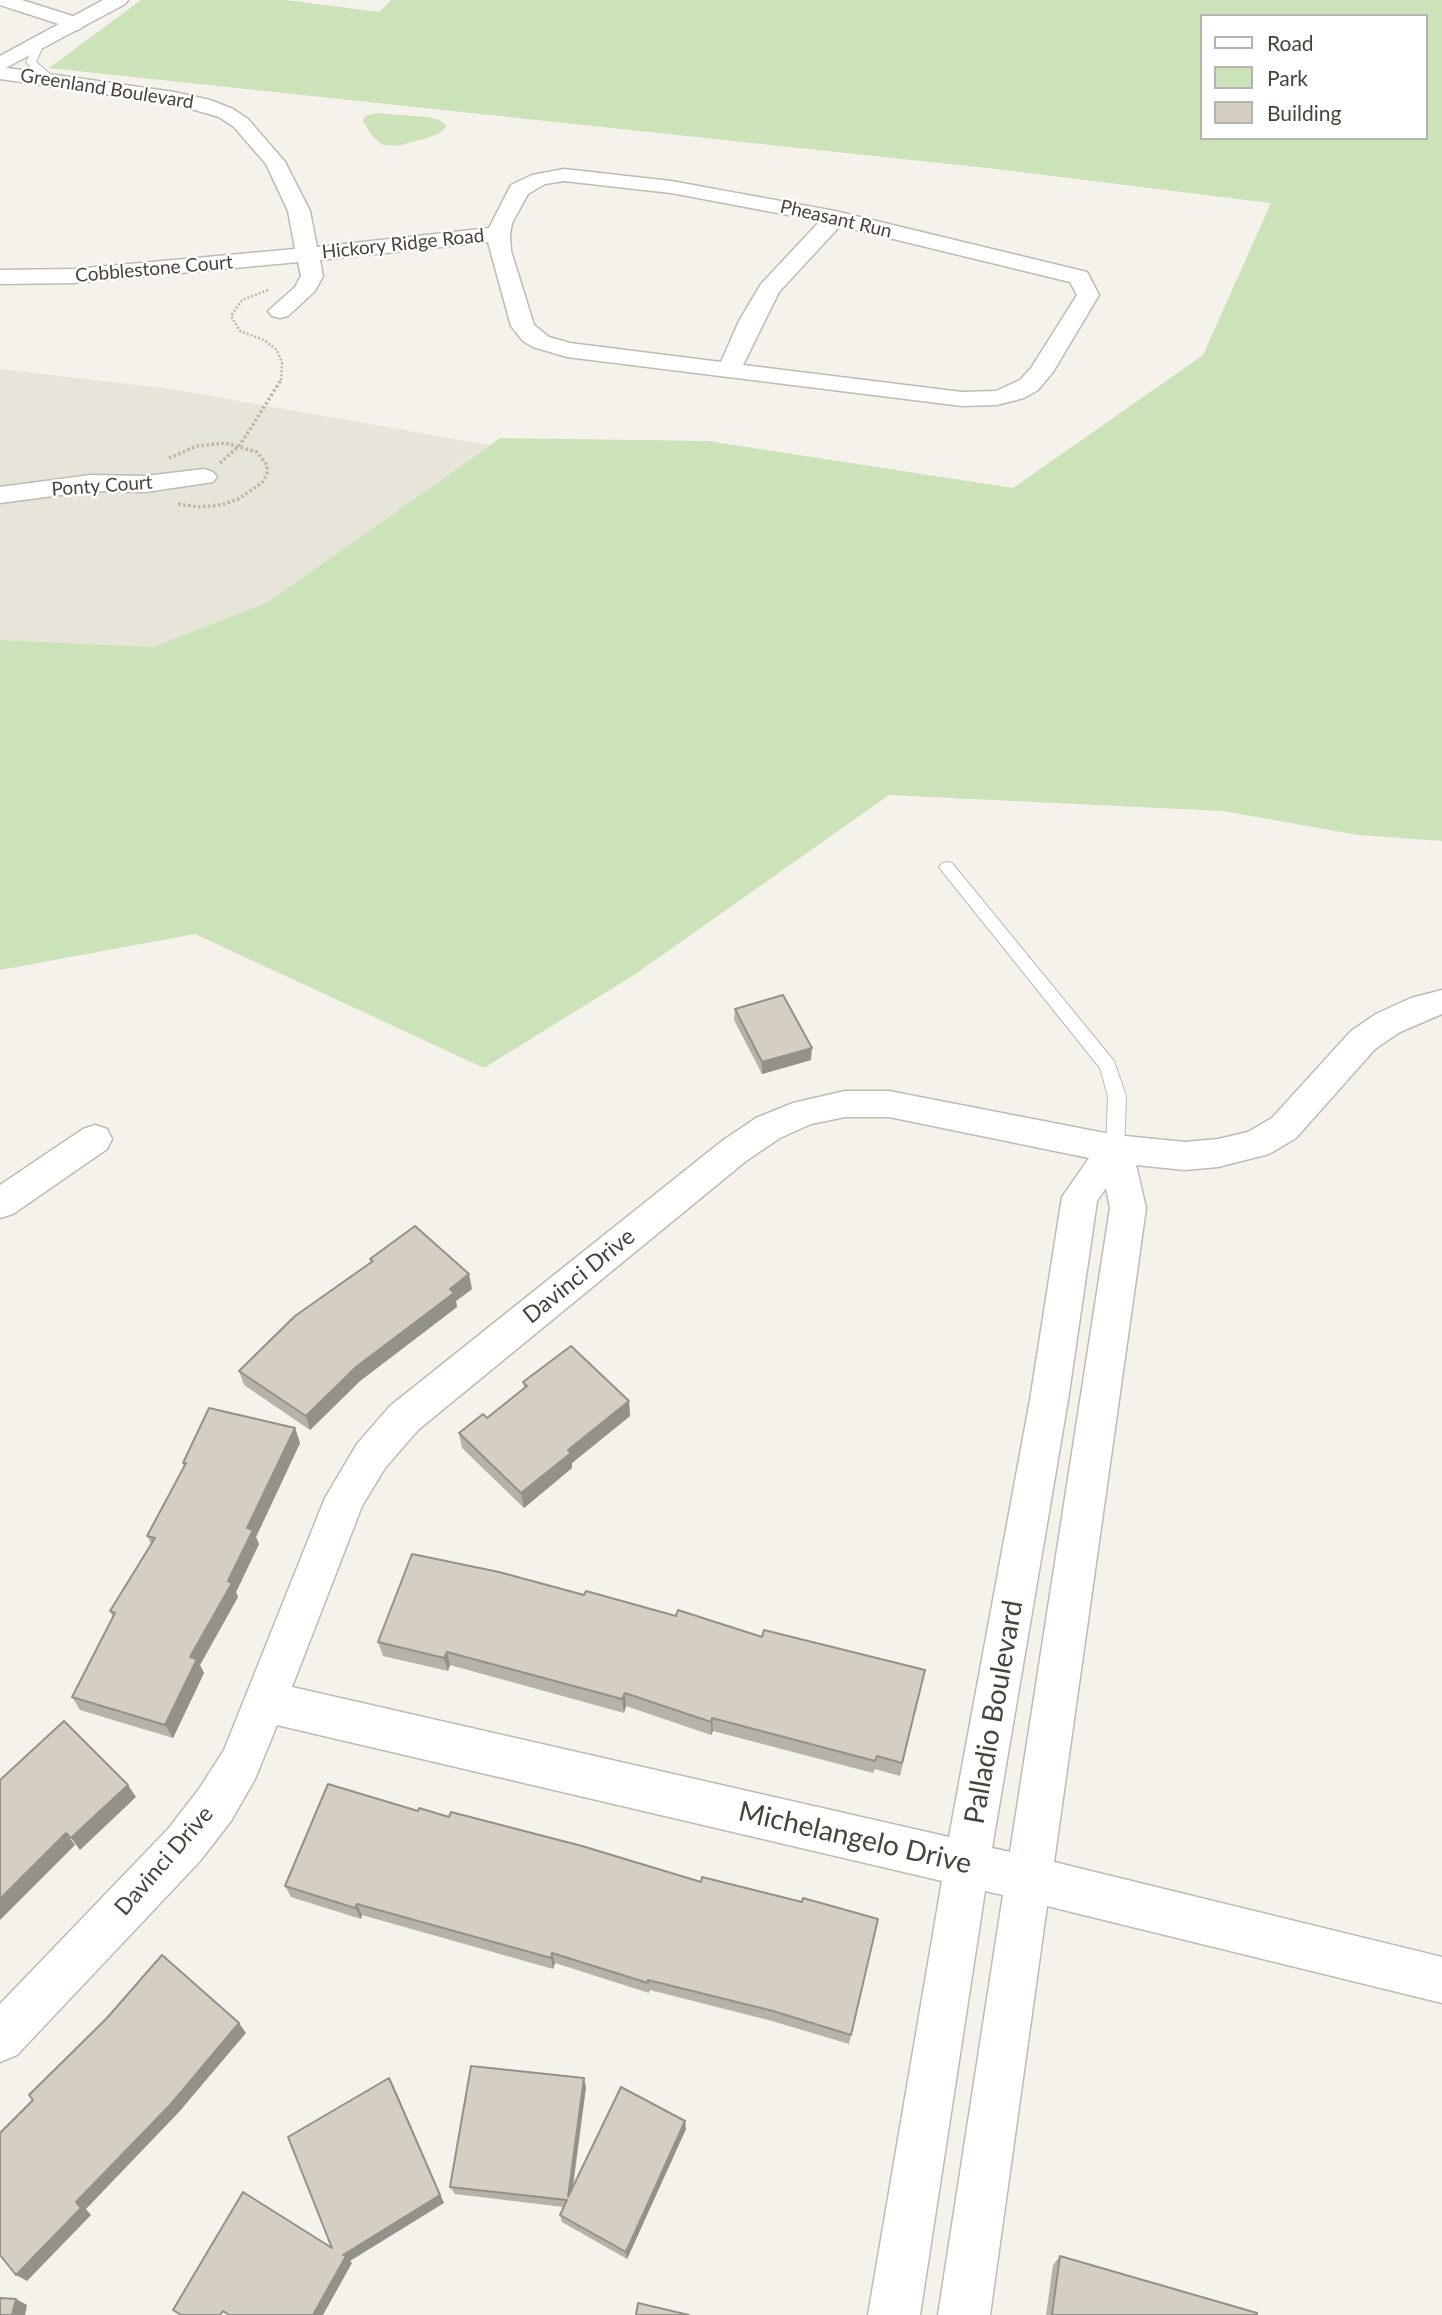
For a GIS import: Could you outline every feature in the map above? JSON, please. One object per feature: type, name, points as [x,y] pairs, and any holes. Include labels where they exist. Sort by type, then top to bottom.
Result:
[{"type":"street","points":[[3,0],[78,24]]},
{"type":"street","points":[[0,65],[118,0]]},
{"type":"street","name":"Greenland Boulevard","points":[[0,73],[203,104],[241,122],[275,162],[289,187],[299,211],[312,276]]},
{"type":"street","name":"Pheasant Run","points":[[564,175],[757,201],[835,218],[1079,277],[1088,295],[1041,372],[1029,385],[1015,393],[997,398],[962,399],[580,353],[555,347],[531,336],[518,315],[500,251],[501,223],[519,190],[539,179],[564,175]]},
{"type":"street","points":[[729,370],[769,289],[835,218]]},
{"type":"street","name":"Hickory Ridge Road","points":[[307,254],[499,234]]},
{"type":"street","name":"Cobblestone Court","points":[[0,276],[101,274],[307,254]]},
{"type":"street","points":[[280,311],[304,290],[312,276]]},
{"type":"street","name":"Ponty Court","points":[[0,495],[91,484],[146,484],[204,477]]},
{"type":"street","name":"Davinci Drive","points":[[0,2038],[184,1845],[215,1805],[240,1764],[345,1498],[371,1456],[415,1409],[734,1151],[768,1128],[805,1112],[845,1104],[889,1104],[1115,1149],[1185,1156],[1218,1153],[1257,1144],[1283,1128],[1363,1040],[1388,1023],[1423,1007],[1442,1002]]},
{"type":"street","points":[[0,1204],[95,1139]]},
{"type":"street","points":[[964,2315],[1128,1208],[1115,1149]]},
{"type":"street","name":"Palladio Boulevard","points":[[894,2315],[967,1864],[1049,1400],[1080,1197],[1115,1149]]},
{"type":"street","points":[[1049,1400],[1098,1413]]},
{"type":"street","name":"Michelangelo Drive","points":[[266,1702],[967,1864],[1442,1980]]},
{"type":"lane","points":[[38,46],[32,62],[41,74],[52,81]]},
{"type":"lane","points":[[947,867],[1108,1066],[1117,1096],[1115,1149]]},
{"type":"path","points":[[204,477],[240,445],[281,383],[282,363],[277,350],[264,340],[240,331],[233,323],[233,311],[242,300],[256,293],[289,285],[296,278],[312,276]]},
{"type":"shaded area","points":[[0,369],[171,389],[489,445],[268,602],[153,647],[0,640]]},
{"type":"green space","points":[[141,0],[286,0],[379,12],[391,0],[1442,0],[1442,841],[1359,835],[1222,811],[889,795],[634,975],[484,1068],[195,934],[0,970],[0,640],[153,647],[268,602],[500,438],[708,441],[1013,488],[1203,355],[1271,203],[996,169],[49,68]]},
{"type":"green space","points":[[375,113],[428,117],[447,126],[438,134],[424,139],[397,146],[383,145],[372,136],[363,121],[364,117]]},
{"type":"building","points":[[783,995],[812,1048],[762,1062],[735,1009]]},
{"type":"building","points":[[415,1226],[469,1274],[450,1289],[454,1293],[356,1367],[306,1416],[239,1371],[295,1316],[373,1261],[370,1259]]},
{"type":"building","points":[[571,1346],[629,1401],[568,1450],[571,1453],[521,1493],[459,1433],[483,1414],[487,1418],[527,1386],[523,1382]]},
{"type":"building","points":[[209,1408],[295,1428],[247,1528],[253,1530],[228,1581],[232,1583],[190,1657],[197,1659],[165,1725],[72,1697],[115,1613],[110,1611],[155,1538],[147,1536],[186,1463],[183,1463]]},
{"type":"building","points":[[412,1554],[499,1572],[584,1595],[586,1591],[676,1616],[678,1610],[762,1637],[764,1630],[925,1670],[902,1763],[877,1756],[875,1761],[712,1718],[711,1722],[625,1693],[622,1699],[447,1652],[444,1658],[378,1642]]},
{"type":"building","points":[[64,1721],[128,1785],[71,1838],[66,1833],[0,1899],[0,1780]]},
{"type":"building","points":[[328,1784],[418,1811],[419,1808],[449,1817],[451,1812],[582,1846],[701,1882],[702,1877],[802,1902],[803,1898],[878,1919],[851,2035],[773,2011],[648,1980],[648,1983],[552,1953],[551,1958],[357,1904],[355,1908],[285,1886]]},
{"type":"building","points":[[162,1955],[239,2023],[171,2104],[76,2202],[81,2208],[16,2275],[0,2255],[0,2133],[33,2100],[29,2095],[107,2018]]},
{"type":"building","points":[[471,2066],[584,2078],[568,2197],[621,2087],[685,2121],[626,2252],[560,2215],[567,2200],[450,2187]]},
{"type":"building","points":[[389,2078],[440,2195],[343,2255],[346,2256],[313,2315],[229,2315],[223,2311],[220,2315],[181,2315],[173,2310],[243,2192],[332,2248],[288,2137]]},
{"type":"building","points":[[1060,2256],[1257,2313],[1257,2315],[1052,2315]]},
{"type":"building","points":[[0,2298],[16,2299],[12,2315],[0,2315]]},
{"type":"building","points":[[638,2303],[689,2315],[636,2315]]}]
